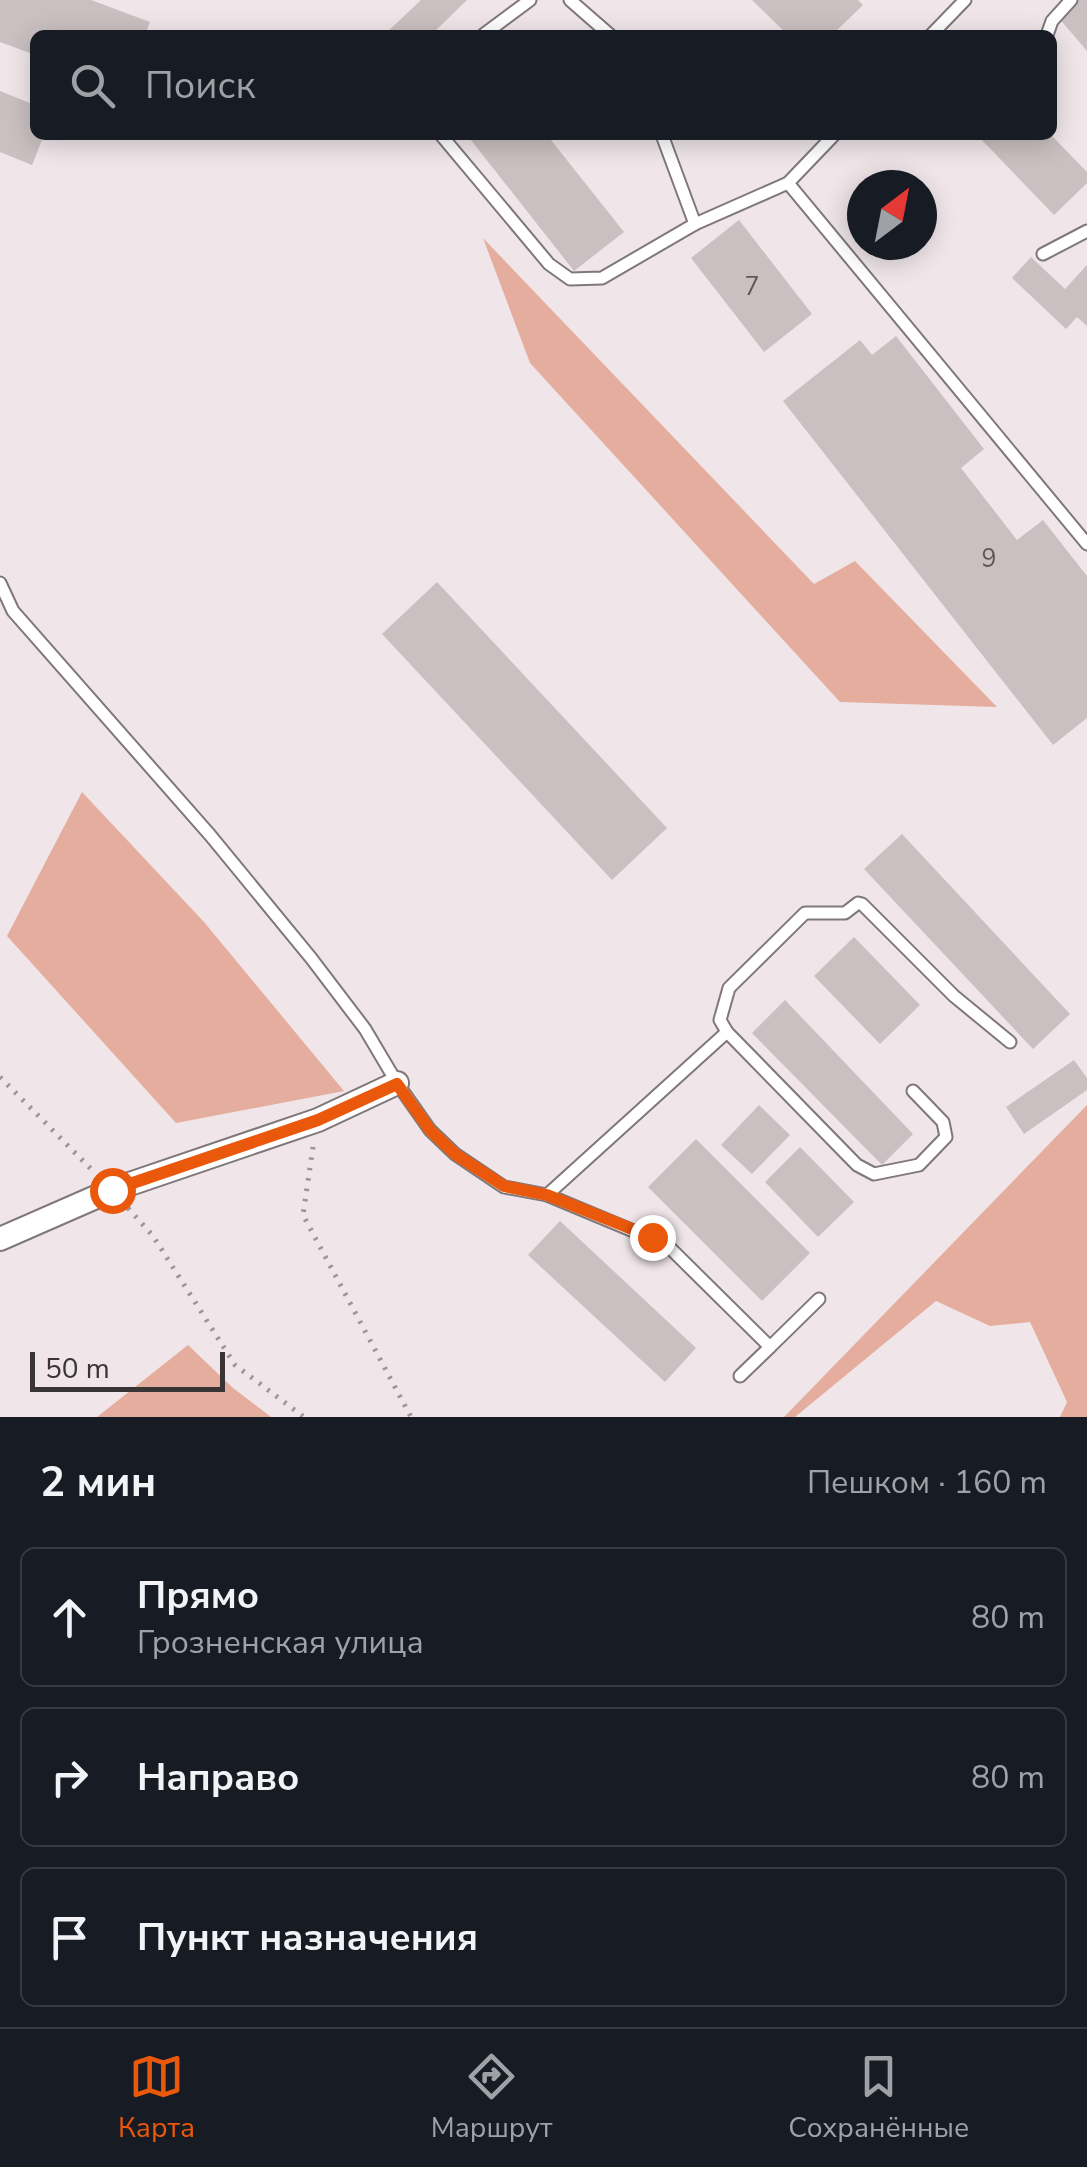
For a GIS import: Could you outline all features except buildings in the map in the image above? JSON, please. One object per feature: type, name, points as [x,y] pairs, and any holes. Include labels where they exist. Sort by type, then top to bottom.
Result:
[{"type":"street","points":[[0,1239],[112,1190],[318,1120],[397,1084]]},
{"type":"lane","points":[[489,30],[530,0]]},
{"type":"lane","points":[[570,0],[604,30]]},
{"type":"lane","points":[[937,30],[966,0]]},
{"type":"lane","points":[[1049,30],[1071,0]]},
{"type":"lane","points":[[445,140],[549,264],[570,279],[602,278],[695,224],[788,183],[829,140]]},
{"type":"lane","points":[[664,140],[695,224]]},
{"type":"lane","points":[[788,183],[1087,544]]},
{"type":"lane","points":[[1043,254],[1087,231]]},
{"type":"lane","points":[[0,583],[13,611],[210,835],[311,958],[365,1029],[430,1130],[455,1154],[504,1186],[547,1195],[667,1245],[770,1347]]},
{"type":"lane","points":[[913,1091],[944,1122],[946,1137],[919,1165],[874,1174],[856,1164],[727,1032],[720,1020],[728,988],[805,913],[845,913],[858,903],[868,908],[954,996],[1010,1042]]},
{"type":"lane","points":[[547,1195],[727,1032]]},
{"type":"lane","points":[[740,1376],[819,1299]]},
{"type":"path","points":[[0,1077],[153,1236],[235,1366],[304,1417]]},
{"type":"path","points":[[318,1120],[302,1215],[412,1417]]},
{"type":"shaded area","points":[[483,238],[814,584],[855,561],[997,707],[840,702],[530,363]]},
{"type":"shaded area","points":[[82,792],[204,922],[344,1091],[176,1123],[7,936]]},
{"type":"shaded area","points":[[1087,1105],[1087,1417],[1060,1417],[1067,1402],[1030,1322],[990,1326],[936,1301],[795,1417],[784,1417]]},
{"type":"shaded area","points":[[188,1345],[271,1417],[97,1417]]},
{"type":"route","points":[[112,1190],[318,1120],[397,1084],[430,1130],[455,1154],[504,1186],[547,1195],[652,1237]]}]
